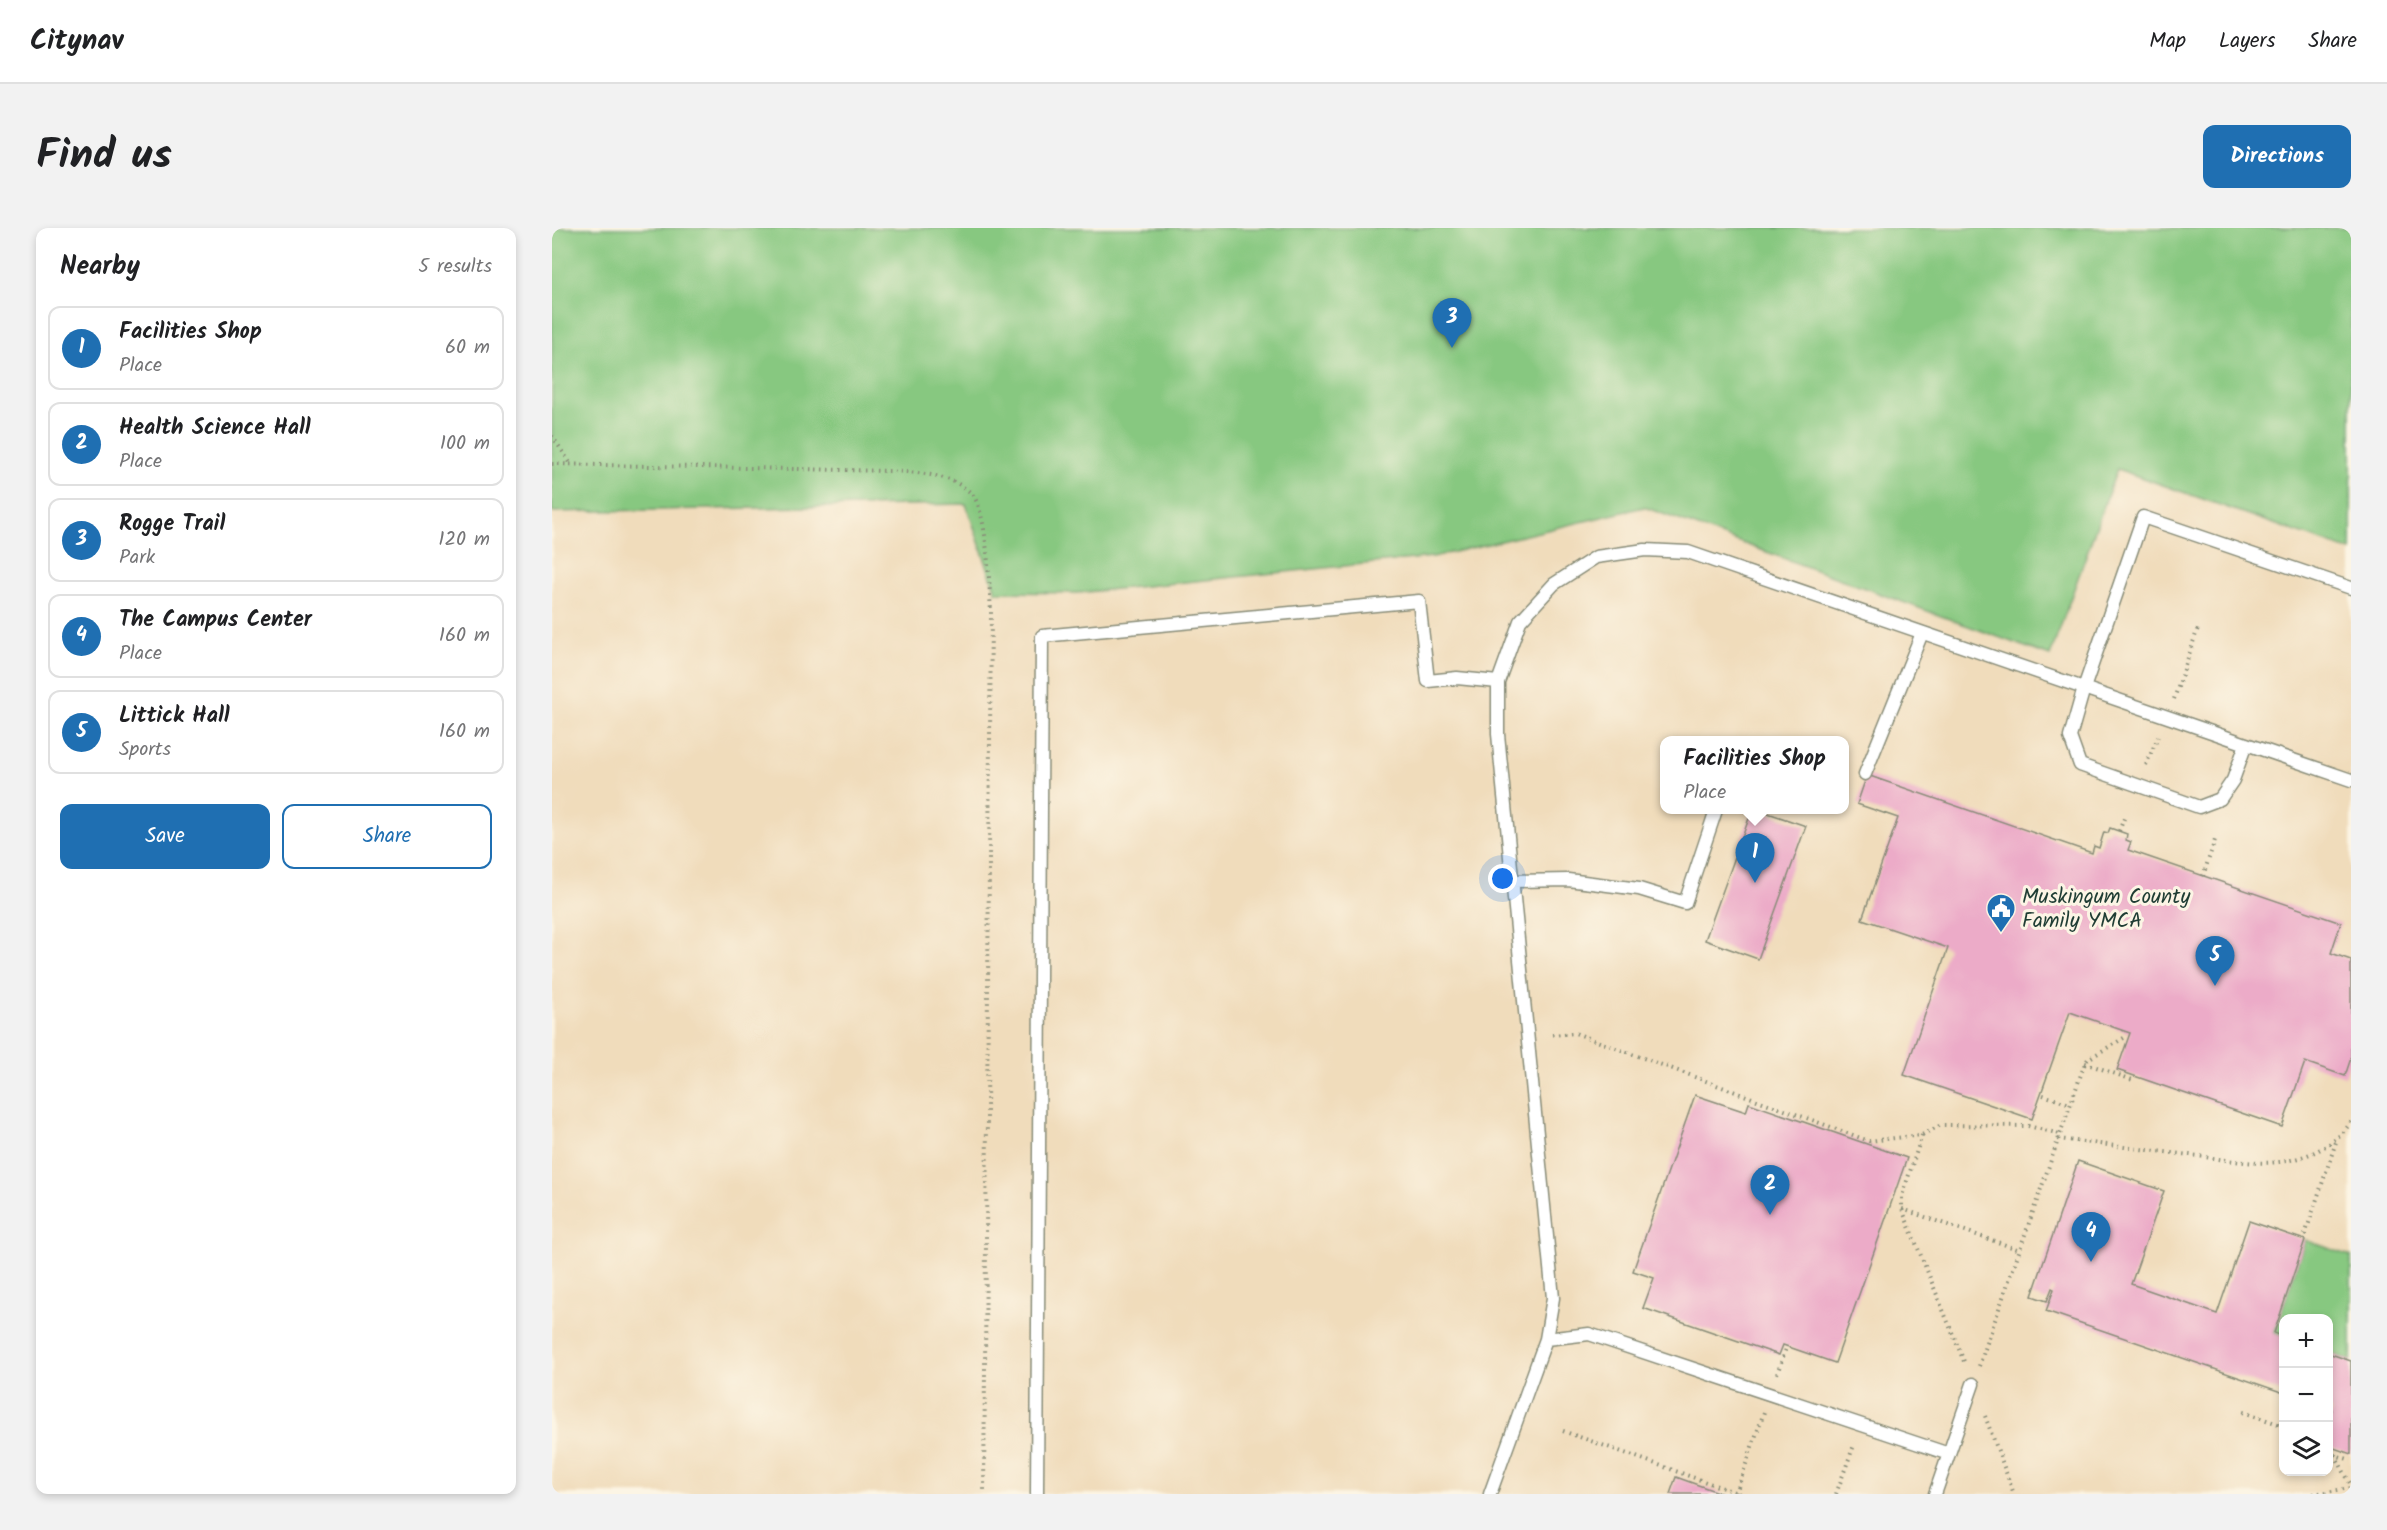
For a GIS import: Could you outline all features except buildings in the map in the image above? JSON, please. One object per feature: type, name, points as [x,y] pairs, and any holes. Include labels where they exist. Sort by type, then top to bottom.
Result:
[{"type":"lane","points":[[2246,744],[2233,780],[2220,800],[2199,807],[2080,765],[2070,737],[2084,688],[2143,517],[2351,588]]},
{"type":"lane","points":[[1490,1494],[1546,1339],[1553,1298],[1498,734],[1498,682],[1520,621],[1554,584],[1596,557],[1645,550],[1688,552],[2351,780]]},
{"type":"lane","points":[[1037,1494],[1042,636],[1419,601],[1428,681],[1457,678],[1498,682]]},
{"type":"lane","points":[[1864,774],[1922,633]]},
{"type":"lane","points":[[1512,881],[1568,880],[1639,889],[1685,903],[1715,814]]},
{"type":"lane","points":[[1546,1339],[1589,1334],[1949,1454]]},
{"type":"lane","points":[[1935,1494],[1973,1384]]},
{"type":"path","points":[[552,436],[571,464]]},
{"type":"path","points":[[552,464],[920,473],[940,476],[959,484],[973,495],[980,510],[987,555],[991,611],[984,1494]]},
{"type":"path","points":[[2174,700],[2198,628]]},
{"type":"path","points":[[2146,765],[2158,737]]},
{"type":"path","points":[[2119,831],[2125,816]]},
{"type":"path","points":[[2204,876],[2216,837]]},
{"type":"path","points":[[1552,1035],[1575,1034],[1869,1141],[1922,1135],[1941,1125],[2028,1126],[2059,1137],[2256,1162],[2293,1160],[2313,1153],[2338,1139]]},
{"type":"path","points":[[1973,1384],[2085,1063],[2124,1038]]},
{"type":"path","points":[[2085,1063],[2133,1080]]},
{"type":"path","points":[[2043,1095],[2070,1104]]},
{"type":"path","points":[[2305,1235],[2338,1139],[2351,1122]]},
{"type":"path","points":[[1922,1135],[1902,1196],[1902,1209],[1973,1384],[2014,1494]]},
{"type":"path","points":[[1902,1209],[2020,1250]]},
{"type":"path","points":[[1563,1431],[1737,1494],[1786,1346]]},
{"type":"path","points":[[2243,1412],[2279,1425]]},
{"type":"path","points":[[1836,1494],[1861,1424]]},
{"type":"path","points":[[2333,1454],[2351,1460]]},
{"type":"path","points":[[2313,1494],[2351,1487],[2336,1455]]},
{"type":"green space","points":[[552,228],[2351,228],[2351,551],[2117,469],[2050,656],[1644,507],[1433,557],[1077,593],[996,592],[966,504],[552,512]]},
{"type":"green space","points":[[2305,1240],[2351,1256],[2351,1361],[2333,1354],[2333,1314],[2280,1314]]},
{"type":"green space","points":[[2279,1318],[2279,1335],[2274,1333]]},
{"type":"place","name":"Rogge Trail","points":[[1452,348]]},
{"type":"place","name":"Facilities Shop","points":[[1755,883]]},
{"type":"place","name":"Muskingum County Family YMCA","points":[[2001,934]]},
{"type":"place","name":"Littick Hall","points":[[2215,986]]},
{"type":"place","name":"Health Science Hall","points":[[1770,1215]]},
{"type":"place","name":"The Campus Center","points":[[2091,1262]]}]
